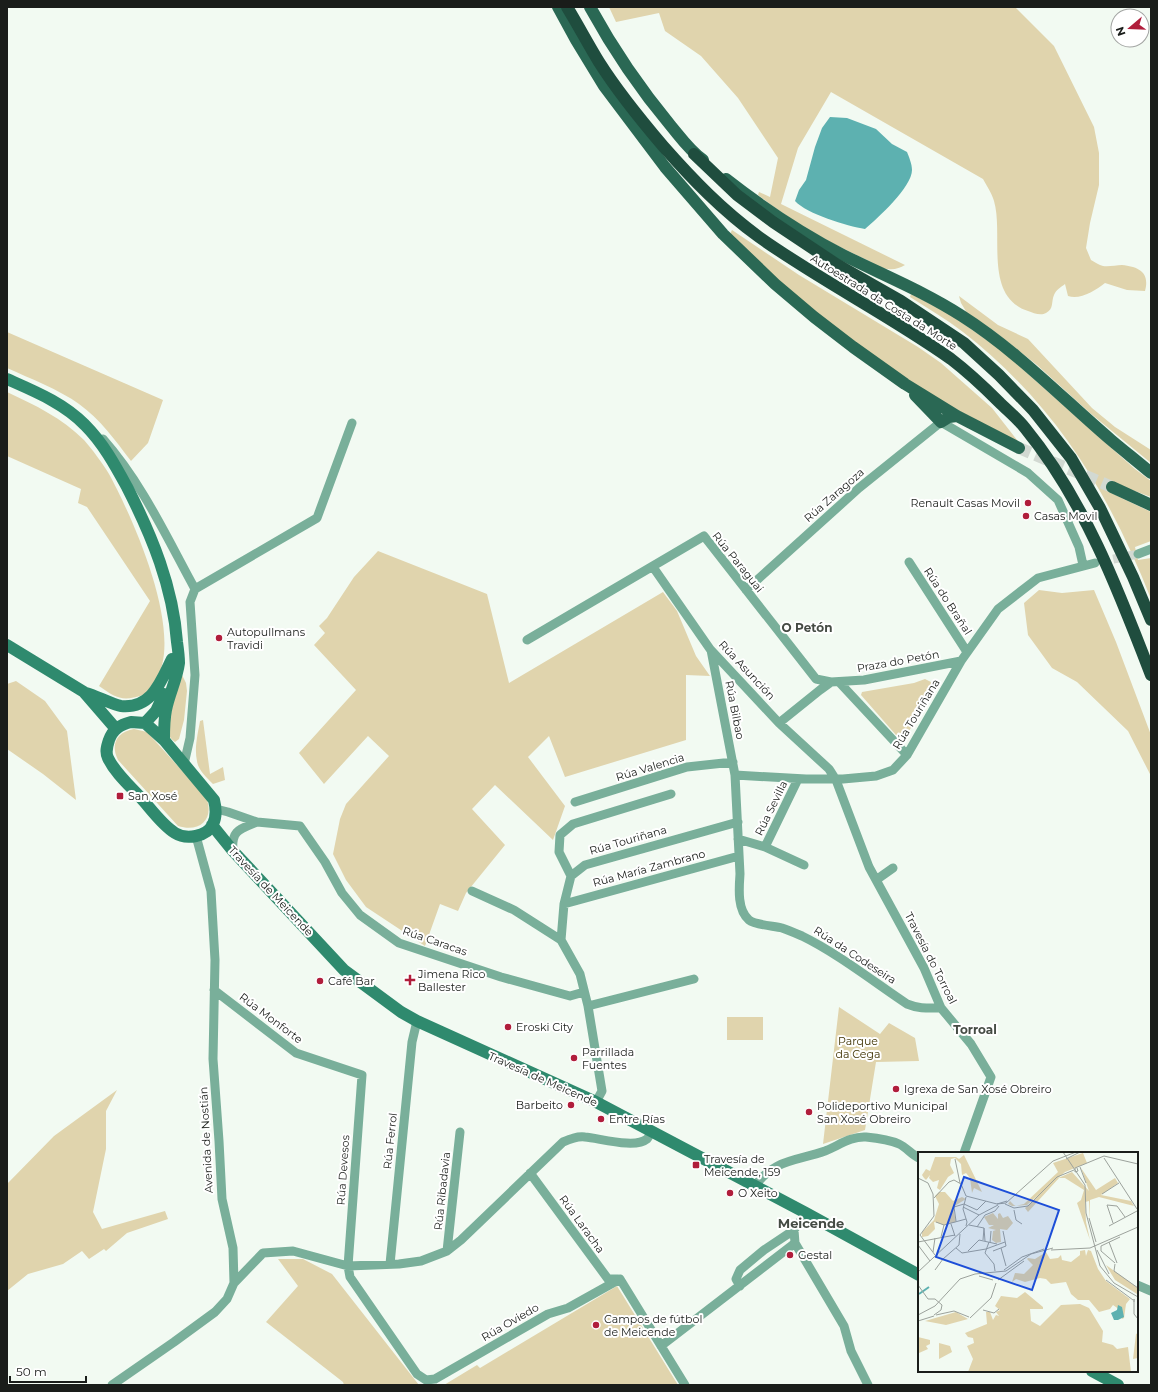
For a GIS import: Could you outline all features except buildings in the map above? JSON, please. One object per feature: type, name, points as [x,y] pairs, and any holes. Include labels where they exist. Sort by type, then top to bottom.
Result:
[{"type":"highway","name":"Autoestrada da Costa da Morte","points":[[567,7],[600,63],[629,104],[693,181],[723,209],[759,237],[826,281],[890,318],[953,361],[989,392],[1024,426],[1056,470],[1082,514],[1113,578],[1151,675]]},
{"type":"highway","name":"Autoestrada da Costa da Morte","points":[[694,154],[737,195],[773,222],[836,264],[901,301],[964,343],[1034,410],[1070,458],[1100,508],[1133,577],[1151,620]]},
{"type":"main road","points":[[558,7],[604,86],[665,167],[722,234],[775,284],[853,347],[905,384],[957,416],[1019,448]]},
{"type":"main road","points":[[590,7],[625,65],[659,112],[694,154],[743,192],[808,235],[925,296],[961,316],[982,330],[1026,364],[1111,440],[1151,473]]},
{"type":"main road","points":[[7,379],[44,396],[69,411],[85,424],[104,447],[116,467],[148,530],[161,565],[171,600],[179,663],[166,710],[164,740]]},
{"type":"main road","points":[[905,384],[941,422],[957,416]]},
{"type":"main road","points":[[1112,487],[1151,505]]},
{"type":"main road","points":[[145,723],[156,711],[169,680],[176,632]]},
{"type":"main road","points":[[7,646],[84,692],[120,706],[136,704],[148,699],[158,688],[172,659]]},
{"type":"main road","points":[[84,692],[116,729]]},
{"type":"main road","points":[[131,722],[145,723],[164,740],[184,764],[214,800],[216,809],[212,825],[203,833],[196,836],[187,837],[176,834],[164,824],[116,770],[108,757],[106,748],[110,736],[121,725],[131,722]]},
{"type":"main road","name":"Travesía de Meicende","points":[[212,825],[233,851],[344,970],[401,1012],[417,1021],[596,1102],[806,1213],[918,1274]]},
{"type":"main road","points":[[1094,1372],[1118,1385]]},
{"type":"street","points":[[941,422],[1028,473],[1058,500],[1079,547],[1083,565]]},
{"type":"street","name":"Rúa Zaragoza","points":[[746,590],[858,488],[941,422]]},
{"type":"street","points":[[184,764],[190,738],[195,676],[190,602],[195,589],[317,518],[352,423]]},
{"type":"street","points":[[85,424],[100,435],[135,481],[195,589]]},
{"type":"street","name":"Rúa Paraguai","points":[[527,640],[704,536],[816,679],[835,682]]},
{"type":"street","points":[[1138,554],[1151,549]]},
{"type":"street","name":"Rúa do Brañal","points":[[909,562],[968,652]]},
{"type":"street","name":"Rúa Touriñana","points":[[735,775],[836,780],[876,776],[893,770],[907,755],[962,661],[998,609],[1038,578],[1095,563]]},
{"type":"street","name":"Rúa Asunción","points":[[653,566],[710,649],[779,723],[829,769],[836,780]]},
{"type":"street","name":"Rúa Bilbao","points":[[710,649],[735,775]]},
{"type":"street","name":"Praza do Petón","points":[[835,682],[864,680],[962,661]]},
{"type":"street","points":[[779,723],[835,682],[907,755]]},
{"type":"street","name":"Rúa Valencia","points":[[575,802],[688,767],[733,762]]},
{"type":"street","points":[[735,775],[739,856]]},
{"type":"street","name":"Rúa Sevilla","points":[[765,846],[798,779]]},
{"type":"street","name":"Travesía do Torroal","points":[[836,780],[869,867],[924,968],[942,1008],[971,1044],[991,1077],[964,1152]]},
{"type":"street","points":[[560,940],[564,904],[571,876],[559,852],[560,836],[573,824],[671,794]]},
{"type":"street","name":"Rúa Caracas","points":[[216,809],[257,822],[300,826],[325,862],[342,893],[360,915],[399,943],[501,977],[570,996],[584,992]]},
{"type":"street","name":"Rúa Caracas","points":[[233,851],[232,841],[235,833],[238,830],[257,822]]},
{"type":"street","name":"Rúa Touriñana","points":[[571,876],[585,865],[738,822]]},
{"type":"street","name":"Avenida de Nostián","points":[[112,1385],[215,1312],[227,1299],[234,1283],[233,1248],[222,1199],[220,1141],[213,1059],[215,960],[212,891],[196,836]]},
{"type":"street","points":[[738,839],[765,846],[804,865]]},
{"type":"street","name":"Rúa María Zambrano","points":[[564,904],[739,856]]},
{"type":"street","name":"Rúa da Codeseira","points":[[739,856],[739,890],[741,905],[745,915],[750,921],[783,928],[802,936],[826,949],[907,1004],[914,1007],[942,1008]]},
{"type":"street","points":[[876,880],[893,868]]},
{"type":"street","points":[[472,891],[514,910],[560,940],[580,974],[588,1006],[602,1091],[596,1102]]},
{"type":"street","points":[[588,1006],[694,979]]},
{"type":"street","name":"Rúa Monforte","points":[[214,990],[296,1053],[362,1075]]},
{"type":"street","name":"Rúa Ferrol","points":[[390,1264],[412,1042],[417,1021]]},
{"type":"street","name":"Rúa Devesos","points":[[348,1266],[362,1075]]},
{"type":"street","points":[[234,1283],[263,1253],[294,1251],[348,1266],[421,1261],[447,1251],[461,1240],[563,1142],[572,1138],[584,1137],[630,1143],[640,1142],[647,1139],[652,1131]]},
{"type":"street","name":"Rúa Ribadavia","points":[[447,1251],[460,1132]]},
{"type":"street","points":[[755,1186],[762,1176],[784,1162],[825,1151],[854,1139],[864,1137],[900,1144],[918,1158]]},
{"type":"street","name":"Rúa Laracha","points":[[530,1173],[608,1279],[620,1279]]},
{"type":"street","points":[[740,1286],[736,1279],[740,1270],[764,1250],[794,1230],[806,1213]]},
{"type":"street","points":[[794,1230],[795,1243],[844,1326],[851,1351],[868,1385]]},
{"type":"street","points":[[661,1346],[795,1243]]},
{"type":"street","name":"Rúa Oviedo","points":[[348,1266],[350,1277],[417,1374],[426,1380],[435,1379],[548,1314],[568,1308],[620,1279]]},
{"type":"street","points":[[620,1279],[685,1385]]},
{"type":"street","points":[[1138,1285],[1151,1291]]},
{"type":"green space","points":[[609,7],[1015,7],[1054,46],[1094,127],[1099,153],[1099,185],[1086,248],[1091,260],[1103,266],[1122,265],[1138,269],[1142,272],[1146,279],[1145,291],[1127,290],[1105,283],[1087,294],[1073,297],[1068,296],[1065,284],[1056,292],[1049,311],[1044,314],[1032,313],[1014,303],[1005,292],[1000,279],[994,201],[983,179],[831,92],[798,148],[781,204],[905,265],[895,269],[885,269],[837,245],[796,222],[758,195],[759,192],[770,197],[778,158],[738,98],[701,56],[665,31],[659,13],[616,22]]},
{"type":"green space","points":[[732,230],[799,275],[918,347],[941,363],[992,408],[1021,445],[926,391],[888,367],[817,313],[773,275],[730,234]]},
{"type":"green space","points":[[911,294],[948,313],[1001,350],[1135,469],[1151,481],[1151,497],[1132,490],[1112,487],[1109,492],[1151,512],[1151,541],[1135,547],[1138,560],[1151,558],[1151,599],[1117,522],[1097,486],[1051,419],[1025,389],[995,359],[957,327],[910,297]]},
{"type":"green space","points":[[959,296],[998,325],[1028,339],[1092,408],[1115,427],[1151,450],[1151,463],[1090,413],[1037,365],[990,328],[967,313]]},
{"type":"green space","points":[[7,332],[163,400],[148,443],[131,461],[100,423],[79,404],[54,389],[7,368]]},
{"type":"green space","points":[[7,392],[38,407],[67,425],[84,440],[109,474],[131,519],[153,577],[160,607],[164,636],[163,661],[155,681],[143,695],[130,698],[120,698],[99,686],[150,601],[87,507],[78,503],[81,489],[7,456]]},
{"type":"green space","points":[[378,551],[487,594],[509,683],[663,592],[677,611],[696,656],[710,676],[686,675],[686,740],[565,777],[549,736],[528,757],[565,806],[553,840],[495,785],[472,809],[505,845],[466,893],[458,911],[440,904],[425,946],[366,907],[346,880],[333,854],[340,819],[346,804],[389,756],[368,736],[324,784],[299,753],[356,690],[314,645],[325,633],[319,626],[327,618],[354,577]]},
{"type":"green space","points":[[1039,590],[1062,593],[1094,590],[1116,642],[1151,735],[1151,776],[1128,731],[1077,682],[1052,668],[1028,635],[1024,603]]},
{"type":"green space","points":[[182,675],[186,683],[187,691],[184,720],[179,739],[175,742],[170,737],[169,724],[172,707]]},
{"type":"green space","points":[[925,679],[931,682],[934,689],[909,731],[903,735],[896,735],[861,695],[862,692],[914,683]]},
{"type":"green space","points":[[16,681],[45,701],[67,731],[76,800],[43,774],[7,749],[7,684]]},
{"type":"green space","points":[[203,720],[210,774],[223,767],[225,780],[213,784],[201,771],[196,756],[200,721]]},
{"type":"green space","points":[[134,729],[147,732],[206,797],[209,812],[207,818],[199,826],[186,828],[178,826],[118,760],[115,744],[119,736]]},
{"type":"green space","name":"Parque da Cega","points":[[839,1007],[880,1034],[889,1023],[915,1038],[919,1061],[876,1062],[865,1130],[823,1144]]},
{"type":"green space","points":[[727,1017],[763,1017],[763,1040],[727,1040]]},
{"type":"green space","points":[[117,1090],[106,1111],[106,1149],[93,1212],[102,1229],[165,1211],[168,1219],[127,1233],[106,1251],[104,1249],[89,1259],[82,1251],[63,1264],[28,1274],[7,1291],[7,1184],[54,1136]]},
{"type":"green space","points":[[278,1259],[303,1259],[332,1274],[419,1385],[344,1385],[343,1382],[266,1322],[298,1286]]},
{"type":"green space","name":"Campos de fútbol de Meicende","points":[[617,1286],[678,1385],[444,1385],[477,1365],[480,1368]]},
{"type":"water","points":[[830,117],[847,118],[876,129],[892,144],[907,152],[912,165],[911,177],[901,193],[878,218],[865,229],[818,215],[795,201],[799,190],[806,180],[822,128]]},
{"type":"tunnel","points":[[1019,448],[1112,487]]},
{"type":"tunnel","points":[[1100,562],[1138,554]]},
{"type":"place","name":"Renault Casas Movil","points":[[1028,503]]},
{"type":"place","name":"Casas Movil","points":[[1026,516]]},
{"type":"place","name":"Autopullmans Travidi","points":[[219,638]]},
{"type":"place","name":"San Xosé","points":[[120,796]]},
{"type":"place","name":"Jimena Rico Ballester","points":[[410,980]]},
{"type":"place","name":"Café Bar","points":[[320,981]]},
{"type":"place","name":"Eroski City","points":[[508,1027]]},
{"type":"place","name":"Parrillada Fuentes","points":[[574,1058]]},
{"type":"place","name":"Igrexa de San Xosé Obreiro","points":[[896,1089]]},
{"type":"place","name":"Barbeito","points":[[571,1105]]},
{"type":"place","name":"Polideportivo Municipal San Xosé Obreiro","points":[[809,1112]]},
{"type":"place","name":"Entre Rías","points":[[601,1119]]},
{"type":"place","name":"Travesía de Meicende, 159","points":[[696,1165]]},
{"type":"place","name":"O Xeito","points":[[730,1193]]},
{"type":"place","name":"Gestal","points":[[790,1255]]},
{"type":"place","name":"Campos de fútbol de Meicende","points":[[596,1325]]},
{"type":"district","name":"O Petón","points":[[807,627]]},
{"type":"district","name":"Torroal","points":[[975,1029]]},
{"type":"district","name":"Meicende","points":[[811,1223]]}]
